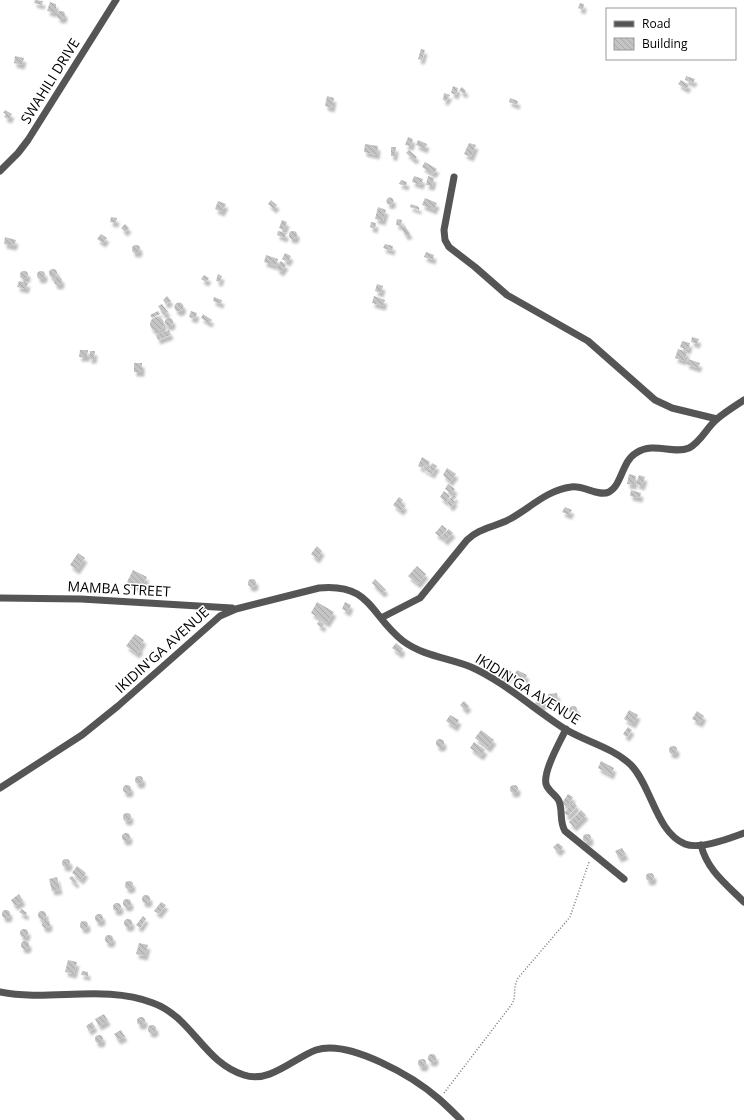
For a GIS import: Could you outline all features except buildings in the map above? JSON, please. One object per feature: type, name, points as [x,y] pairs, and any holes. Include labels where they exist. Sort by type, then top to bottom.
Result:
[{"type":"street","name":"SWAHILI DRIVE","points":[[0,171],[18,153],[28,140],[116,0]]},
{"type":"street","points":[[454,177],[444,230],[445,240],[449,247],[475,267],[501,291],[588,341],[655,400],[672,408],[717,419]]},
{"type":"street","points":[[381,618],[420,598],[467,540],[475,533],[510,519],[540,498],[568,488],[580,487],[599,493],[609,492],[615,486],[627,461],[637,452],[646,448],[657,447],[680,449],[689,448],[717,419],[744,400]]},
{"type":"street","name":"IKIDIN'GA AVENUE","points":[[0,788],[82,735],[118,706],[212,621],[236,609],[319,588],[331,587],[342,588],[362,596],[369,602],[395,635],[415,648],[480,671],[566,729],[608,749],[631,765],[645,784],[662,822],[675,837],[684,843],[701,845],[727,839],[744,833]]},
{"type":"street","name":"MAMBA STREET","points":[[0,598],[81,599],[236,609]]},
{"type":"street","points":[[566,729],[548,769],[546,784],[560,802],[560,821],[565,831],[624,879]]},
{"type":"street","points":[[701,845],[708,864],[717,876],[744,902]]},
{"type":"street","points":[[0,992],[32,994],[99,994],[129,997],[152,1002],[175,1014],[208,1052],[228,1069],[251,1077],[264,1076],[316,1050],[333,1047],[350,1050],[397,1072],[421,1086],[439,1099],[461,1120]]},
{"type":"path","points":[[439,1099],[512,1004],[515,998],[514,988],[518,978],[570,917],[592,854]]}]
